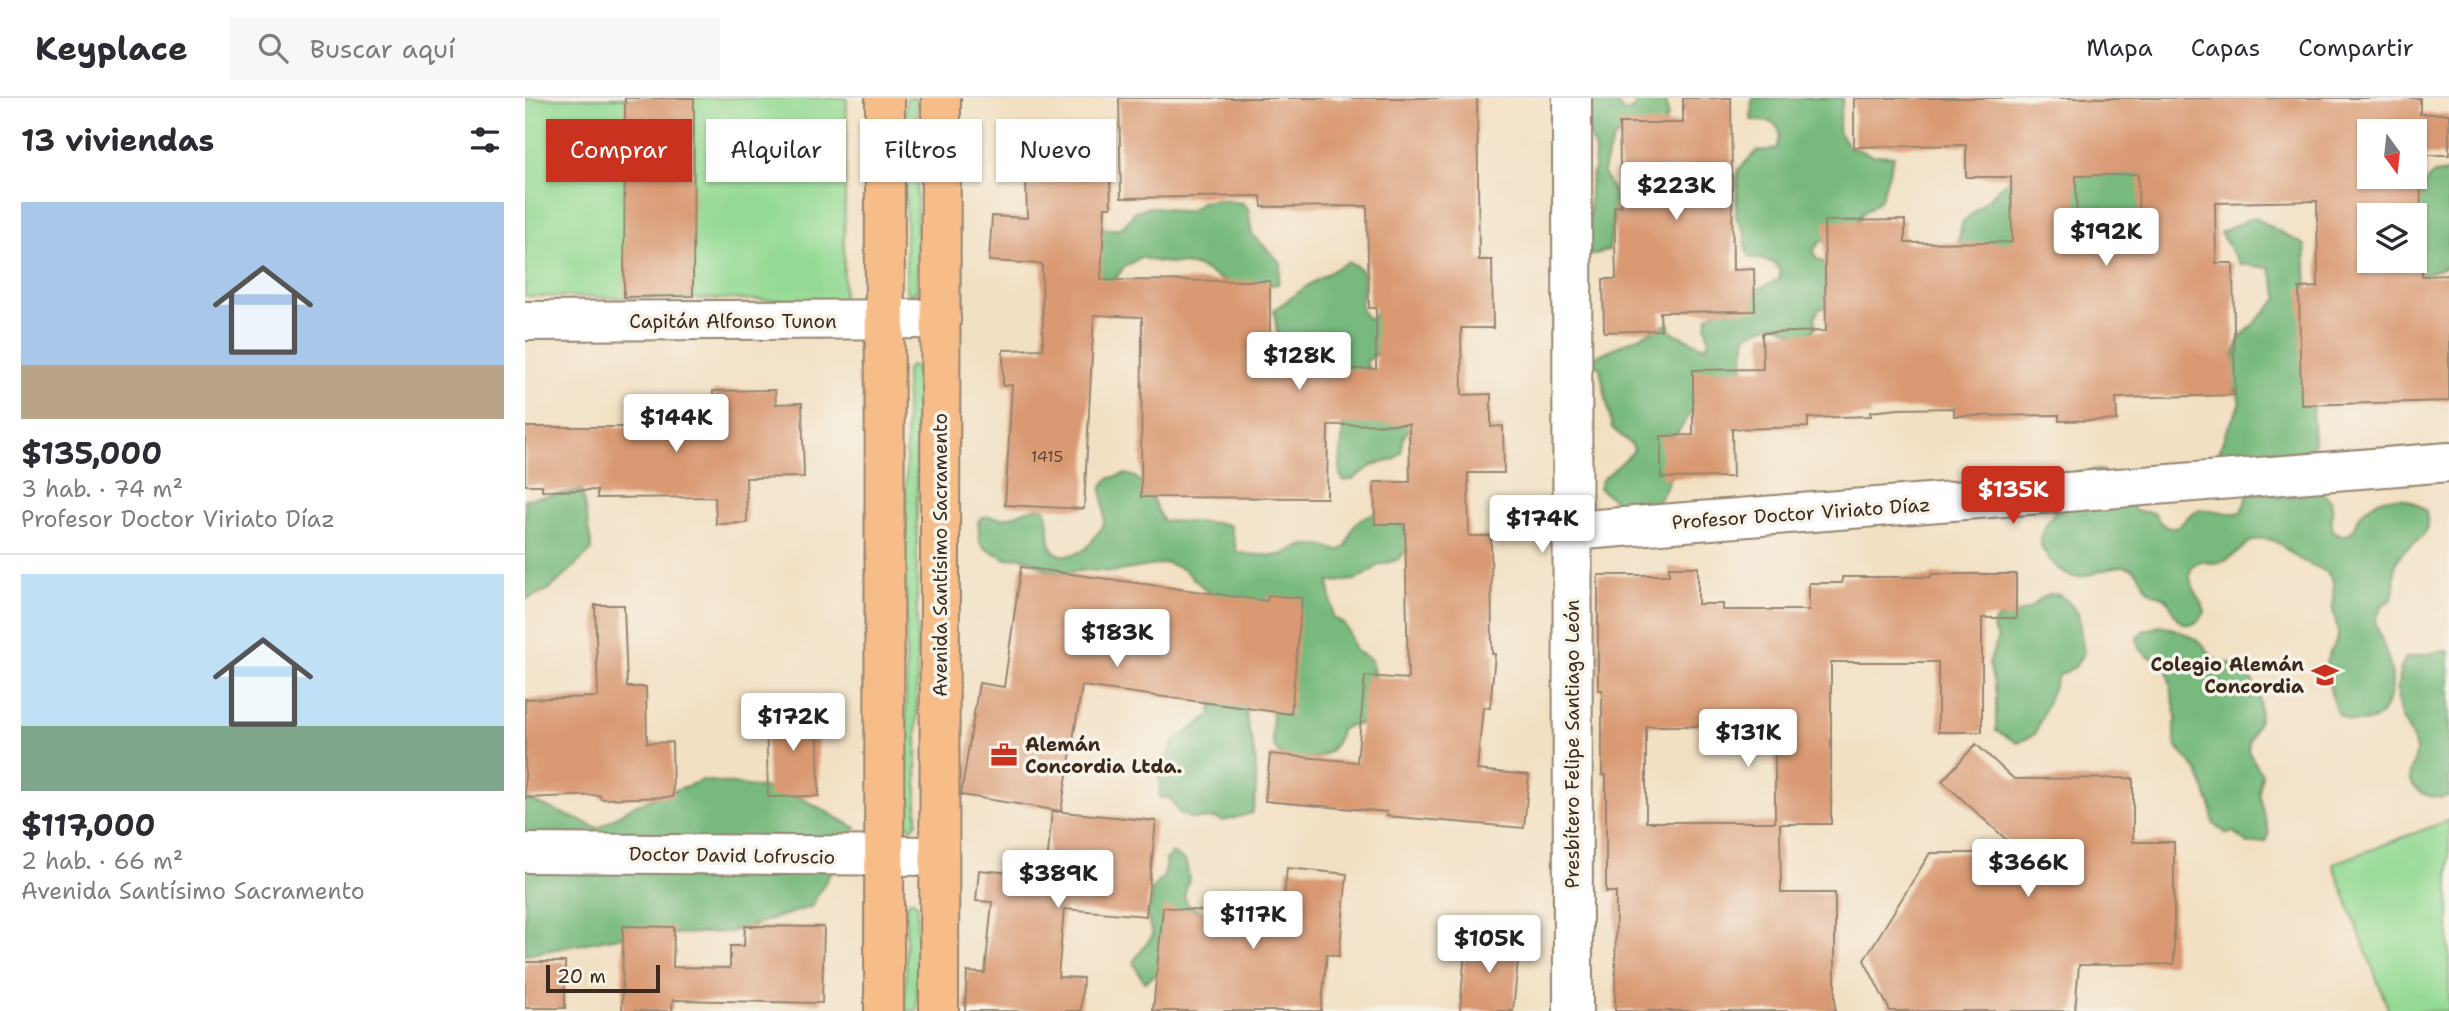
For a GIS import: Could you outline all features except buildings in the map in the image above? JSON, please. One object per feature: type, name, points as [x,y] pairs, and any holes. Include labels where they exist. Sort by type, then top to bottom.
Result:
[{"type":"main road","points":[[884,1011],[885,98]]},
{"type":"main road","name":"Avenida Santísimo Sacramento","points":[[939,1011],[941,98]]},
{"type":"street","name":"Presbítero Felipe Santiago León","points":[[1572,98],[1573,1011]]},
{"type":"street","name":"Capitán Alfonso Tunon","points":[[525,321],[941,319]]},
{"type":"street","name":"Profesor Doctor Viriato Díaz","points":[[1571,531],[2449,462]]},
{"type":"street","name":"Doctor David Lofruscio","points":[[525,853],[939,856]]},
{"type":"green space","points":[[525,98],[847,98],[846,149],[846,119],[706,119],[706,182],[845,182],[843,301],[525,296]]},
{"type":"green space","points":[[906,98],[917,98],[917,119],[906,119]]},
{"type":"green space","points":[[1578,98],[1619,98],[1618,105],[1624,112],[1632,110],[1640,98],[1666,98],[1668,116],[1664,124],[1620,134],[1613,140],[1604,166],[1604,174],[1616,197],[1609,250],[1589,256],[1590,186],[1595,151]]},
{"type":"green space","points":[[1752,98],[1843,98],[1838,131],[1848,146],[1872,155],[1894,156],[1881,199],[1862,214],[1852,231],[1820,242],[1814,249],[1815,258],[1830,266],[1844,301],[1819,309],[1815,317],[1816,326],[1811,333],[1794,333],[1779,325],[1770,325],[1746,335],[1742,370],[1697,404],[1678,432],[1671,436],[1670,475],[1660,498],[1653,508],[1627,511],[1599,488],[1602,480],[1634,449],[1612,428],[1600,368],[1590,359],[1669,323],[1672,332],[1704,347],[1709,342],[1706,325],[1708,316],[1779,280],[1780,271],[1775,263],[1750,257],[1746,250],[1745,233],[1736,217],[1738,170],[1757,151],[1776,149],[1780,134],[1771,123],[1751,120]]},
{"type":"green space","points":[[2127,158],[2152,196],[2139,231],[2065,218],[2029,240],[1957,251],[1962,223],[2013,176]]},
{"type":"green space","points":[[2449,172],[2449,266],[2418,279],[2406,273],[2427,273],[2427,203],[2417,203],[2420,192],[2427,189],[2427,181],[2434,174]]},
{"type":"green space","points":[[906,182],[917,182],[917,290],[909,294],[906,290]]},
{"type":"green space","points":[[1218,200],[1243,203],[1248,209],[1252,234],[1281,263],[1278,284],[1240,286],[1196,267],[1141,257],[1123,268],[1113,283],[1095,287],[1099,228],[1121,228],[1135,211],[1148,207],[1184,211],[1200,202]]},
{"type":"green space","points":[[2253,217],[2305,245],[2314,445],[2294,468],[2246,468],[2217,458],[2226,432],[2241,403],[2230,375],[2239,339],[2279,298],[2270,268],[2240,264],[2220,233]]},
{"type":"green space","points":[[1347,262],[1363,273],[1361,304],[1368,319],[1375,315],[1377,306],[1381,350],[1366,362],[1369,370],[1425,409],[1404,436],[1401,453],[1394,460],[1375,464],[1353,479],[1344,481],[1340,476],[1343,429],[1335,360],[1287,357],[1279,345],[1274,310]]},
{"type":"green space","points":[[910,366],[917,370],[917,822],[912,828],[906,824],[906,370]]},
{"type":"green space","points":[[2094,470],[2103,471],[2135,511],[2153,513],[2162,524],[2170,528],[2178,526],[2197,511],[2241,512],[2248,495],[2268,491],[2286,496],[2318,490],[2330,500],[2334,533],[2342,536],[2354,529],[2359,517],[2369,506],[2385,499],[2402,498],[2426,511],[2426,530],[2406,548],[2397,561],[2391,600],[2383,604],[2375,620],[2389,662],[2392,683],[2391,693],[2382,713],[2375,719],[2355,722],[2337,713],[2326,666],[2338,636],[2333,610],[2333,582],[2328,574],[2299,559],[2276,542],[2257,539],[2223,562],[2200,561],[2193,566],[2190,578],[2205,612],[2199,621],[2192,624],[2179,621],[2168,601],[2151,592],[2139,575],[2125,566],[2082,577],[2067,575],[2059,569],[2042,548],[2043,531],[2057,507],[2068,476]]},
{"type":"green space","points":[[1124,474],[1131,475],[1143,484],[1163,521],[1221,523],[1230,526],[1237,552],[1241,553],[1281,555],[1312,544],[1338,551],[1346,547],[1356,523],[1379,512],[1401,524],[1406,533],[1409,547],[1397,560],[1379,565],[1355,580],[1329,582],[1333,618],[1343,623],[1355,651],[1370,659],[1373,667],[1374,691],[1368,724],[1350,725],[1340,730],[1330,751],[1318,757],[1287,757],[1280,754],[1273,743],[1271,709],[1249,702],[1246,718],[1256,771],[1252,813],[1224,821],[1216,818],[1193,819],[1180,814],[1170,798],[1160,798],[1159,771],[1175,741],[1211,715],[1219,602],[1183,569],[1167,563],[1113,572],[1088,570],[1059,573],[1019,557],[1007,559],[986,549],[980,543],[978,521],[981,519],[1006,518],[1039,508],[1045,509],[1049,520],[1050,542],[1054,551],[1064,556],[1081,551],[1090,544],[1103,524],[1105,514],[1102,486],[1108,479]]},
{"type":"green space","points":[[582,491],[592,550],[550,589],[525,600],[525,499]]},
{"type":"green space","points":[[2050,594],[2059,595],[2078,613],[2084,652],[2075,667],[2058,676],[2035,734],[2018,743],[1996,731],[1996,693],[1989,663],[1998,638],[1993,630],[1995,621],[2027,610]]},
{"type":"green space","points":[[2160,626],[2178,630],[2196,640],[2218,661],[2238,665],[2250,677],[2259,692],[2260,717],[2248,751],[2262,774],[2259,792],[2269,834],[2266,842],[2248,844],[2234,832],[2227,834],[2213,823],[2211,806],[2198,772],[2176,746],[2174,727],[2177,719],[2167,668],[2144,653],[2138,644],[2137,638],[2143,631]]},
{"type":"green space","points":[[2449,651],[2449,796],[2439,797],[2423,793],[2411,782],[2410,775],[2416,751],[2401,716],[2398,686],[2400,670],[2406,658]]},
{"type":"green space","points":[[703,780],[790,792],[856,828],[811,907],[730,932],[623,936],[525,955],[525,798],[598,828],[635,805]]},
{"type":"green space","points":[[2449,820],[2449,1011],[2389,1011],[2333,864]]},
{"type":"green space","points":[[1172,853],[1186,862],[1189,879],[1184,897],[1188,905],[1204,913],[1168,967],[1144,982],[1133,962],[1153,935],[1146,914],[1151,906],[1152,889],[1164,876],[1166,859]]},
{"type":"green space","points":[[912,900],[917,904],[917,1011],[906,1011],[906,904]]},
{"type":"place","name":"Colegio Alemán Concordia","points":[[2325,675]]},
{"type":"place","name":"Alemán Concordia Ltda.","points":[[1004,755]]}]
